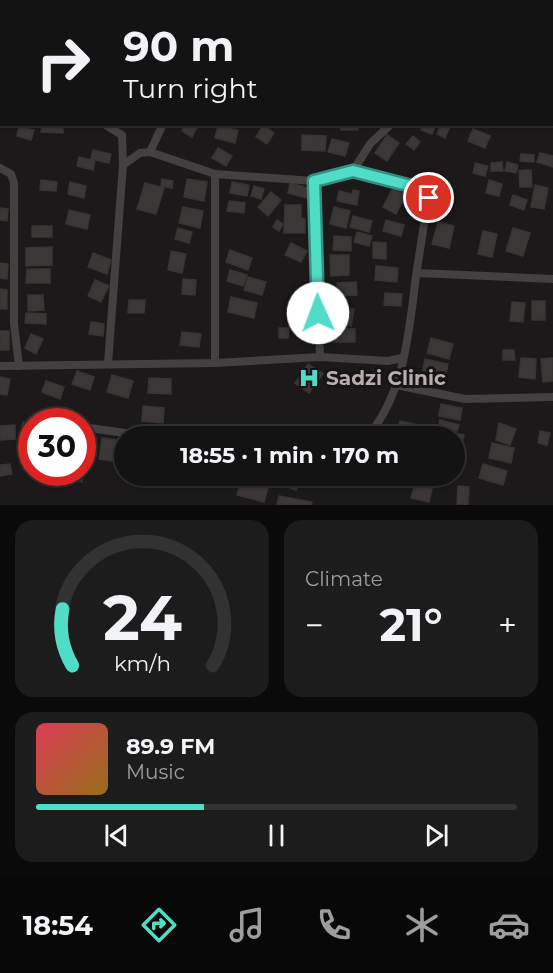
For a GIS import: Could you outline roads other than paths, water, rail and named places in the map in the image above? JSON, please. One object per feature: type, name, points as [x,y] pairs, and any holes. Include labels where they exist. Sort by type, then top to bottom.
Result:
[{"type":"street","points":[[107,126],[122,135],[123,165],[108,363]]},
{"type":"street","points":[[150,152],[162,126]]},
{"type":"street","points":[[353,171],[370,144],[389,126]]},
{"type":"street","points":[[123,165],[140,153],[150,152],[215,174],[314,181],[353,171],[419,188],[429,198],[408,345],[402,358],[396,385],[376,426]]},
{"type":"street","points":[[0,168],[11,174],[14,183],[14,324],[19,366]]},
{"type":"street","points":[[215,174],[215,363]]},
{"type":"street","points":[[314,181],[320,357]]},
{"type":"street","points":[[417,273],[553,279]]},
{"type":"street","points":[[0,366],[215,363],[320,357],[388,361],[402,358]]},
{"type":"street","points":[[396,385],[465,399],[553,397]]},
{"type":"street","points":[[96,429],[114,431]]},
{"type":"place","name":"Sadzi Clinic","points":[[309,378]]}]
